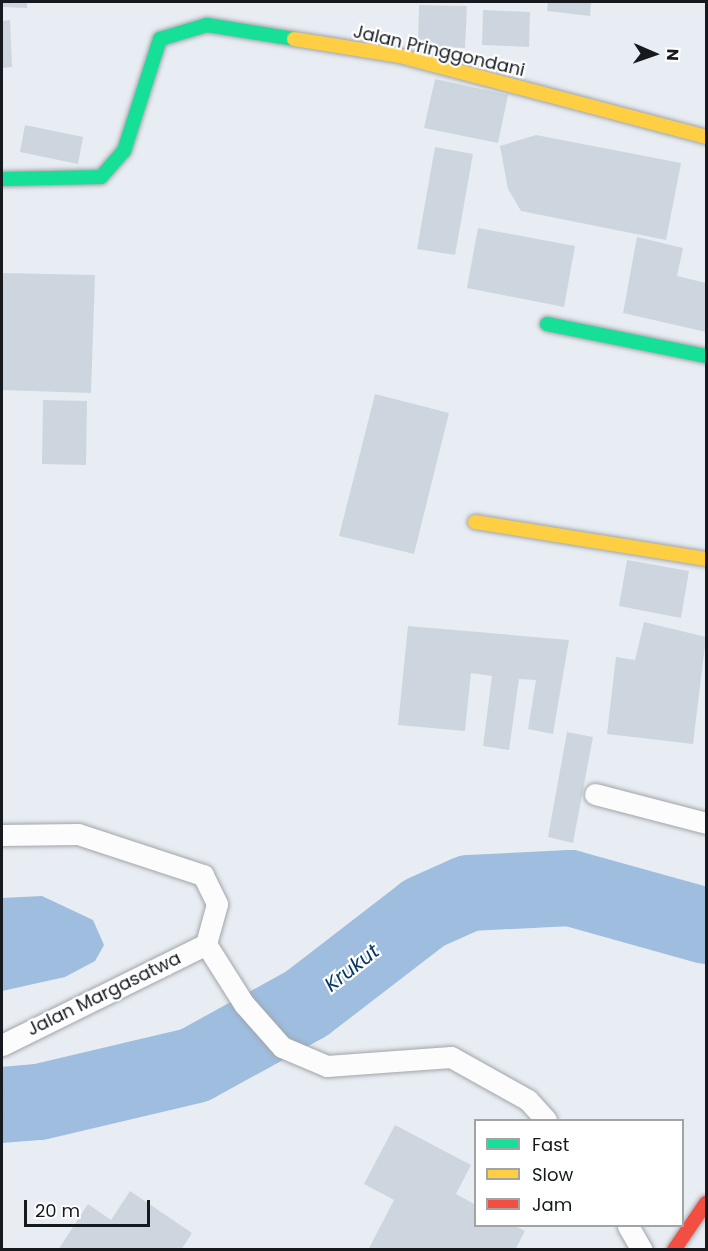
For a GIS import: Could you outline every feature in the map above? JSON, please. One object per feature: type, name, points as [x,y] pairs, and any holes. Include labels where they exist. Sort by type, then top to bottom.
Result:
[{"type":"street","name":"Jalan Pringgondani","points":[[2,179],[101,177],[124,151],[160,39],[207,25],[400,56],[706,137]]},
{"type":"street","points":[[547,324],[706,356]]},
{"type":"street","points":[[475,522],[706,559]]},
{"type":"street","points":[[674,1250],[706,1203]]},
{"type":"lane","points":[[596,794],[706,824]]},
{"type":"lane","points":[[2,835],[78,834],[203,875],[217,904],[206,944],[244,1004],[282,1047],[327,1066],[451,1057],[528,1101],[545,1119]]},
{"type":"lane","name":"Jalan Margasatwa","points":[[2,1045],[206,944]]},
{"type":"lane","points":[[629,1227],[642,1250]]},
{"type":"water","points":[[42,896],[93,920],[104,945],[95,961],[65,977],[2,991],[2,898]]},
{"type":"building","points":[[2,2],[27,2],[27,8],[2,7]]},
{"type":"building","points":[[548,2],[591,2],[590,16],[547,11]]},
{"type":"building","points":[[419,5],[467,6],[465,48],[418,46]]},
{"type":"building","points":[[483,10],[530,12],[529,47],[482,45]]},
{"type":"building","points":[[10,20],[12,67],[2,68],[2,21]]},
{"type":"building","points":[[435,79],[508,95],[498,143],[424,128]]},
{"type":"building","points":[[25,125],[83,137],[78,164],[20,152]]},
{"type":"building","points":[[536,135],[681,163],[666,240],[521,211],[508,189],[500,146]]},
{"type":"building","points":[[435,147],[473,154],[455,255],[417,249]]},
{"type":"building","points":[[478,228],[575,246],[564,307],[467,288]]},
{"type":"building","points":[[637,237],[683,248],[677,276],[706,283],[706,332],[623,313]]},
{"type":"building","points":[[2,273],[95,275],[91,393],[2,390]]},
{"type":"building","points":[[375,394],[449,413],[414,554],[339,536]]},
{"type":"building","points":[[43,400],[87,401],[86,465],[42,464]]},
{"type":"building","points":[[627,560],[689,571],[681,618],[619,606]]},
{"type":"building","points":[[644,622],[706,637],[693,744],[607,734],[616,657],[635,660]]},
{"type":"building","points":[[408,626],[569,640],[553,734],[528,729],[536,680],[519,679],[509,750],[483,746],[492,676],[471,673],[465,731],[398,725]]},
{"type":"building","points":[[567,732],[593,737],[573,843],[548,837]]},
{"type":"building","points":[[395,1125],[471,1165],[456,1194],[474,1204],[474,1227],[517,1227],[525,1231],[515,1250],[368,1250],[394,1200],[364,1184]]},
{"type":"building","points":[[130,1191],[192,1233],[181,1250],[58,1250],[88,1204],[111,1220]]},
{"type":"waterway","name":"Krukut","points":[[2,1105],[39,1102],[195,1065],[306,1004],[424,913],[469,893],[570,888],[706,926]]},
{"type":"traffic: fast","points":[[2,179],[101,177],[124,151],[160,39],[207,25],[294,39]]},
{"type":"traffic: fast","points":[[547,324],[706,356]]},
{"type":"traffic: slow","points":[[294,39],[400,56],[706,137]]},
{"type":"traffic: slow","points":[[475,522],[706,559]]},
{"type":"traffic: jam","points":[[674,1250],[706,1203]]}]
